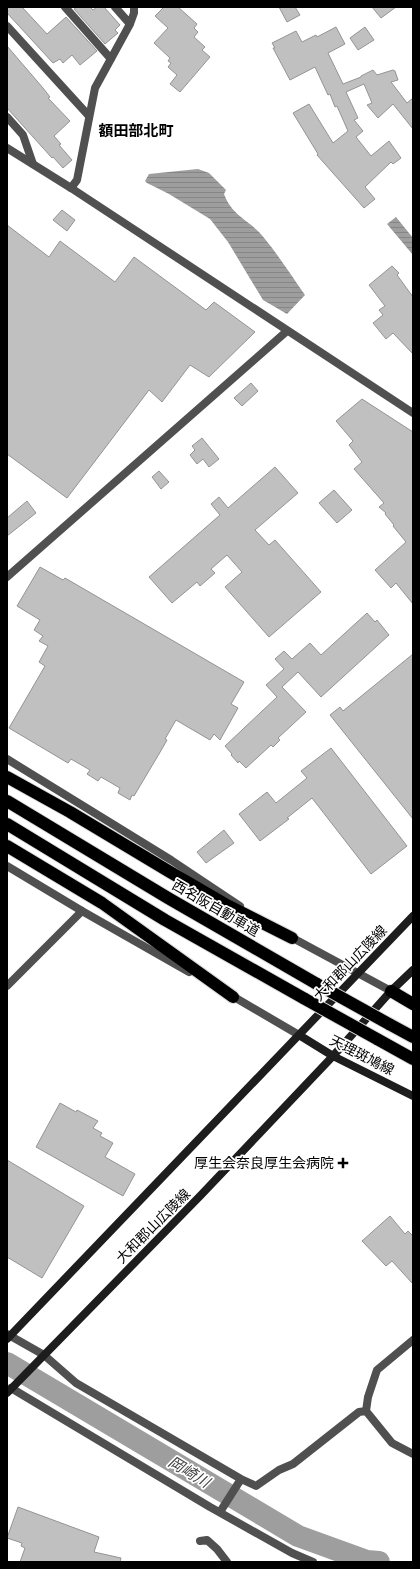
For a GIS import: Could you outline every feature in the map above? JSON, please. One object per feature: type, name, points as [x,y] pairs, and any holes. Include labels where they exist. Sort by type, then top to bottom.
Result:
[{"type":"highway","points":[[7,777],[70,812],[219,901],[292,938]]},
{"type":"highway","name":"西名阪自動車道","points":[[7,802],[316,984],[413,1037]]},
{"type":"highway","points":[[7,824],[165,920],[413,1059]]},
{"type":"highway","points":[[7,846],[71,883],[108,907],[234,997]]},
{"type":"highway","points":[[391,991],[413,1004]]},
{"type":"main road","name":"大和郡山広陵線","points":[[8,1336],[413,916]]},
{"type":"main road","name":"大和郡山広陵線","points":[[11,1388],[201,1195],[391,991],[413,970]]},
{"type":"main road","name":"天理斑鳩線","points":[[299,1035],[332,1056],[413,1096]]},
{"type":"street","points":[[65,7],[111,59]]},
{"type":"street","points":[[114,7],[130,24]]},
{"type":"street","points":[[71,188],[77,180],[95,88],[130,24],[134,14],[134,7]]},
{"type":"street","points":[[7,26],[89,116]]},
{"type":"street","points":[[7,117],[23,135],[32,164]]},
{"type":"street","points":[[7,148],[71,188],[413,413]]},
{"type":"street","points":[[7,577],[288,331]]},
{"type":"street","points":[[7,759],[171,860],[232,901],[292,938],[391,991]]},
{"type":"street","points":[[7,866],[82,911],[299,1035]]},
{"type":"street","points":[[7,986],[82,911]]},
{"type":"street","points":[[8,1336],[76,1383],[241,1479],[256,1486],[279,1470],[293,1464],[359,1412],[366,1411]]},
{"type":"street","points":[[413,1340],[377,1370],[368,1397],[366,1411],[392,1443],[413,1454]]},
{"type":"street","points":[[11,1388],[220,1512],[292,1553],[313,1562]]},
{"type":"street","points":[[220,1512],[241,1479]]},
{"type":"street","points":[[200,1541],[207,1540],[227,1562]]},
{"type":"shaded area","points":[[198,169],[209,173],[226,190],[224,194],[231,207],[265,239],[305,295],[287,314],[263,300],[228,242],[210,219],[145,181],[149,174]]},
{"type":"shaded area","points":[[396,217],[413,238],[413,255],[387,224]]},
{"type":"building","points":[[7,7],[22,7],[47,34],[66,17],[97,51],[80,65],[72,55],[63,63],[60,59],[53,63],[7,13]]},
{"type":"building","points":[[77,7],[90,7],[93,10],[97,7],[104,7],[120,25],[115,30],[118,33],[105,44],[74,9]]},
{"type":"building","points":[[164,7],[178,7],[197,24],[194,28],[198,32],[194,37],[205,47],[202,50],[210,57],[180,92],[170,84],[177,75],[168,67],[171,63],[168,61],[170,58],[154,43],[168,28],[155,16]]},
{"type":"building","points":[[279,7],[295,7],[300,15],[287,22]]},
{"type":"building","points":[[372,7],[396,7],[381,18]]},
{"type":"building","points":[[336,27],[345,44],[328,53],[343,84],[361,77],[373,70],[377,75],[393,70],[395,71],[398,80],[391,82],[407,103],[413,98],[413,129],[393,104],[378,118],[367,105],[372,103],[364,84],[346,92],[358,118],[354,120],[363,131],[356,137],[371,156],[389,141],[401,158],[393,164],[391,162],[365,187],[375,199],[364,208],[317,155],[318,154],[293,113],[309,104],[333,143],[348,131],[337,106],[335,107],[330,94],[328,95],[315,67],[290,80],[273,48],[275,48],[272,43],[296,31],[302,42],[316,35],[317,37]]},
{"type":"building","points":[[365,27],[374,40],[358,50],[350,38]]},
{"type":"building","points":[[7,46],[43,88],[50,97],[48,98],[70,121],[54,136],[61,144],[59,145],[72,160],[63,168],[53,157],[52,158],[7,108]]},
{"type":"building","points":[[62,210],[75,220],[67,231],[53,220]]},
{"type":"building","points":[[7,225],[49,257],[60,241],[115,282],[134,257],[206,310],[214,302],[255,332],[209,377],[190,365],[162,402],[149,390],[67,498],[7,454]]},
{"type":"building","points":[[392,266],[399,273],[397,275],[413,297],[413,354],[393,333],[386,339],[373,323],[383,315],[379,310],[385,306],[369,285]]},
{"type":"building","points":[[251,383],[258,391],[242,406],[234,398]]},
{"type":"building","points":[[362,399],[413,432],[413,604],[396,583],[391,588],[375,570],[406,542],[393,526],[394,525],[385,514],[386,513],[379,507],[384,503],[354,469],[362,462],[349,445],[353,441],[336,421]]},
{"type":"building","points":[[202,438],[219,459],[209,467],[203,459],[197,464],[190,455],[195,450],[192,446]]},
{"type":"building","points":[[275,467],[298,493],[255,530],[269,545],[275,540],[321,592],[269,637],[225,587],[242,572],[227,555],[211,569],[215,573],[200,586],[197,582],[172,603],[149,577],[220,515],[211,504],[219,497],[228,508]]},
{"type":"building","points":[[159,471],[169,482],[161,489],[152,477]]},
{"type":"building","points":[[334,490],[352,510],[337,523],[319,503]]},
{"type":"building","points":[[27,501],[36,513],[7,536],[7,518]]},
{"type":"building","points":[[40,567],[63,580],[65,578],[244,682],[231,704],[238,708],[220,740],[214,734],[210,740],[176,720],[165,739],[167,740],[159,754],[134,796],[132,795],[130,800],[118,793],[120,788],[101,777],[98,781],[87,774],[90,770],[71,759],[68,763],[9,728],[45,666],[39,662],[48,646],[39,641],[43,636],[34,630],[40,620],[17,606]]},
{"type":"building","points":[[367,613],[375,622],[377,620],[389,635],[321,697],[298,672],[282,687],[306,712],[278,738],[280,740],[273,747],[271,745],[246,768],[239,761],[238,763],[225,746],[277,697],[266,685],[284,669],[275,659],[284,651],[292,659],[310,643],[321,655]]},
{"type":"building","points":[[413,654],[413,819],[330,715],[340,707],[343,711]]},
{"type":"building","points":[[331,748],[407,846],[371,874],[312,798],[287,818],[289,819],[260,841],[239,814],[267,792],[276,803],[307,778],[301,771]]},
{"type":"building","points":[[224,830],[234,843],[206,863],[197,852]]},
{"type":"building","points":[[60,1103],[76,1112],[77,1110],[98,1121],[93,1128],[102,1133],[100,1136],[113,1143],[105,1157],[135,1174],[123,1196],[36,1147]]},
{"type":"building","points":[[7,1160],[84,1206],[42,1278],[7,1257]]},
{"type":"building","points":[[390,1216],[405,1234],[408,1231],[413,1236],[413,1284],[392,1261],[386,1266],[362,1241]]},
{"type":"building","points":[[18,1507],[99,1537],[94,1552],[121,1558],[120,1562],[20,1562],[25,1548],[21,1546],[22,1543],[7,1538]]},
{"type":"waterway","name":"岡崎川","points":[[7,1363],[298,1536],[367,1561],[379,1562]]},
{"type":"place","name":"厚生会奈良厚生会病院","points":[[343,1163]]},
{"type":"district","name":"額田部北町","points":[[136,131]]}]
